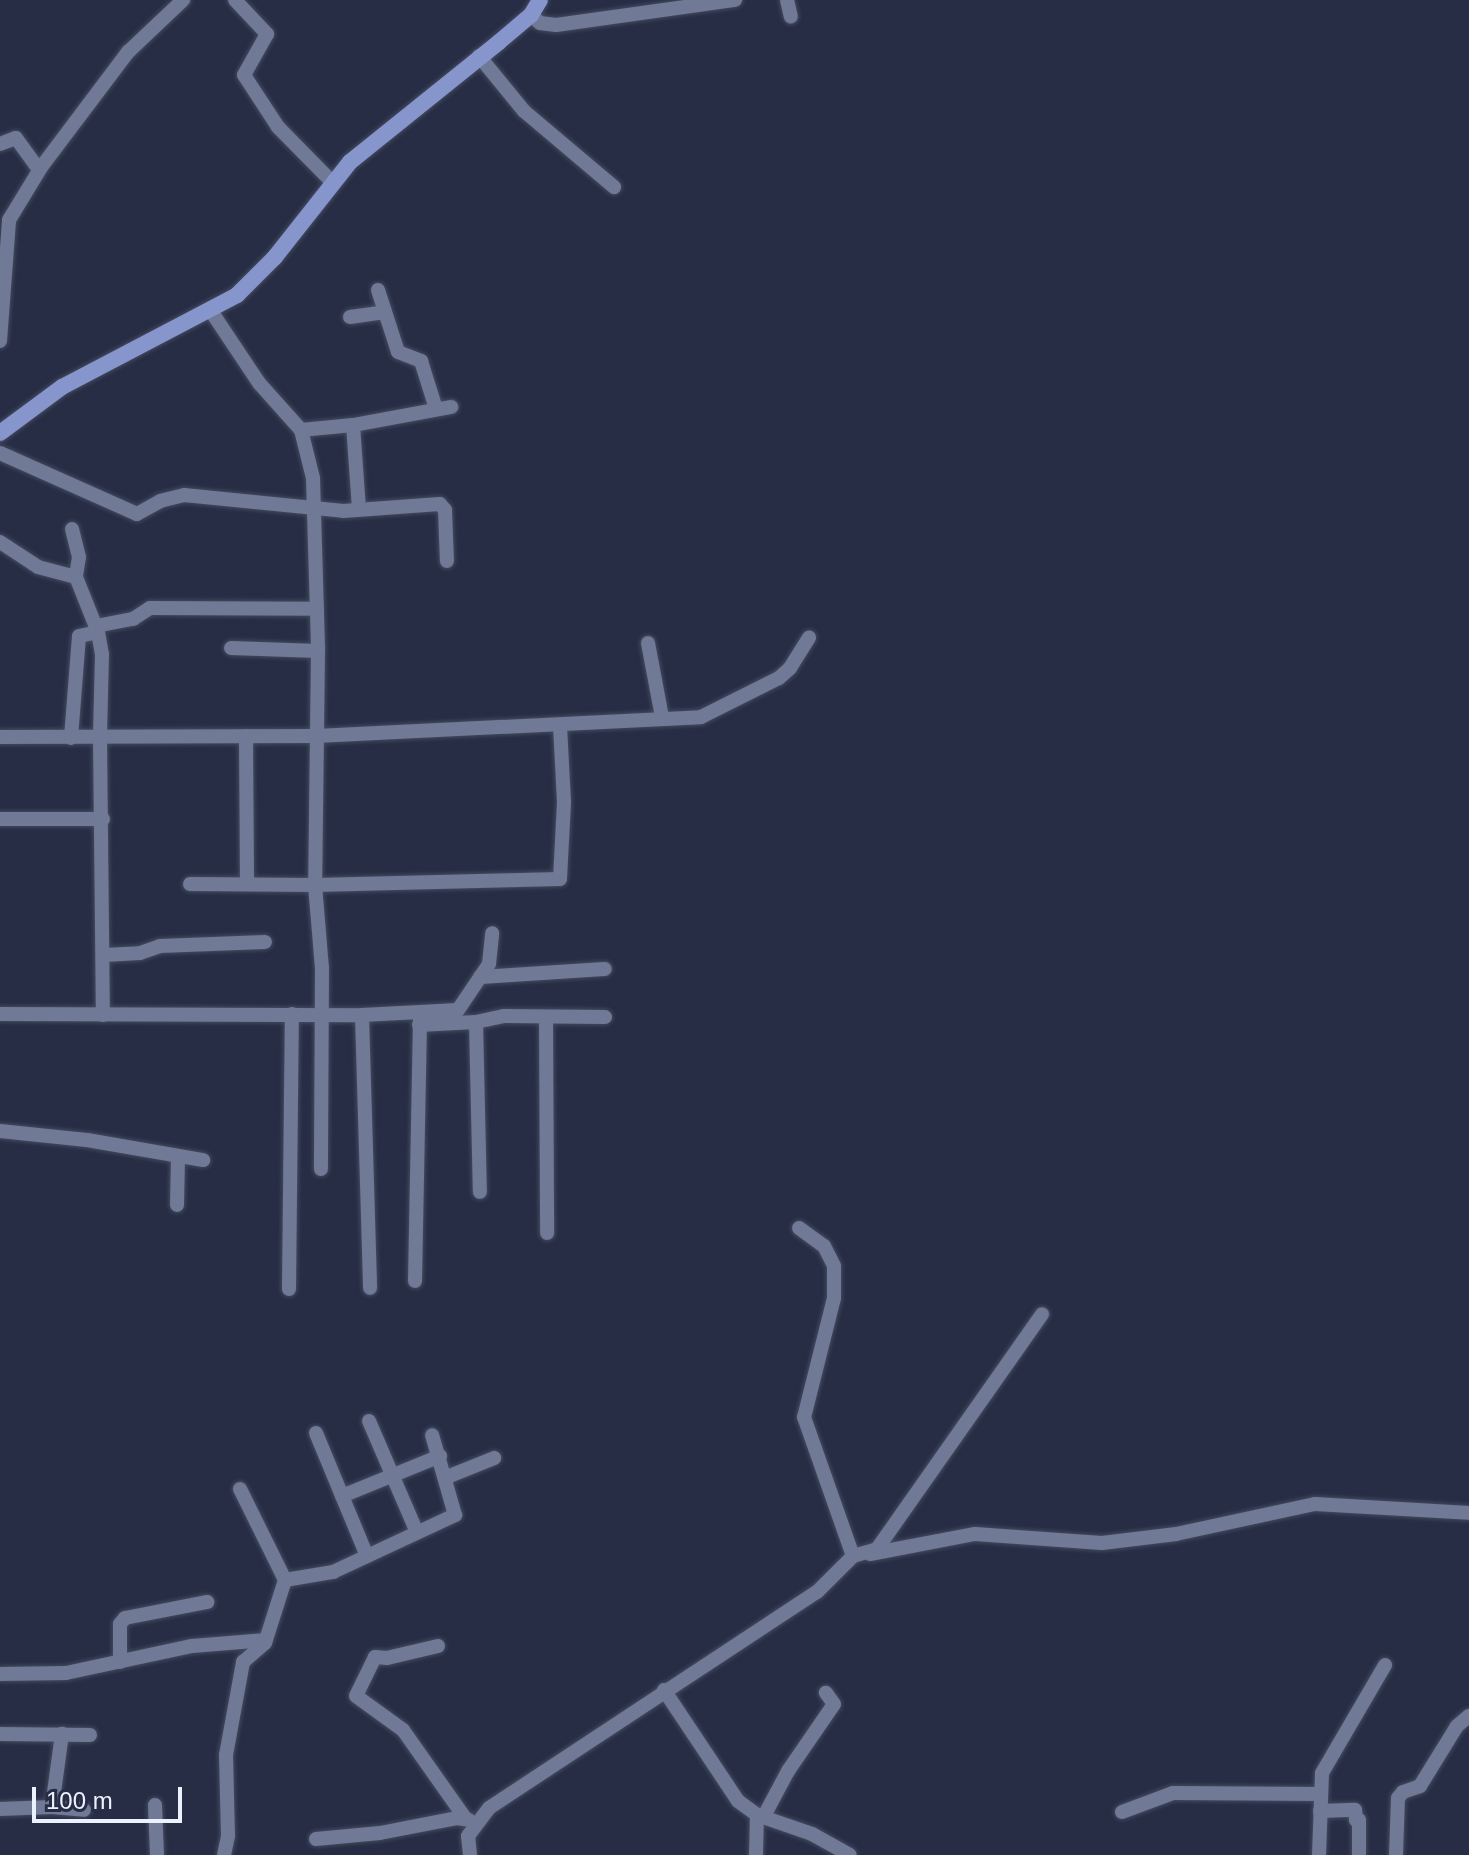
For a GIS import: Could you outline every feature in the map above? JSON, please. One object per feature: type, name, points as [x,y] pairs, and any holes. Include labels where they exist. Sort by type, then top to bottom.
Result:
[{"type":"main road","points":[[0,433],[62,387],[211,311],[255,280],[350,162],[531,15],[540,0]]},
{"type":"street","points":[[0,341],[4,219],[128,52],[183,0]]},
{"type":"street","points":[[235,0],[267,34],[244,75],[278,127],[332,182]]},
{"type":"street","points":[[531,15],[540,23],[556,25],[735,0]]},
{"type":"street","points":[[787,0],[791,17]]},
{"type":"street","points":[[479,56],[524,111],[614,187]]},
{"type":"street","points":[[0,144],[16,138],[39,170]]},
{"type":"street","points":[[301,430],[353,425],[443,408],[421,361],[398,352],[378,290]]},
{"type":"street","points":[[211,311],[259,383],[301,430],[313,478],[318,651],[315,885],[321,932],[321,1169]]},
{"type":"street","points":[[350,317],[385,312]]},
{"type":"street","points":[[353,425],[359,509]]},
{"type":"street","points":[[0,453],[154,522]]},
{"type":"street","points":[[137,514],[160,501],[184,495],[315,510],[443,505],[447,561]]},
{"type":"street","points":[[72,529],[79,557],[76,577],[97,629],[103,668],[100,738],[103,1015]]},
{"type":"street","points":[[0,542],[38,567],[76,577]]},
{"type":"street","points":[[71,738],[79,636],[133,619],[150,608],[317,609]]},
{"type":"street","points":[[0,737],[245,741],[710,714],[779,678],[790,668],[809,637]]},
{"type":"street","points":[[648,643],[662,717]]},
{"type":"street","points":[[231,648],[318,651]]},
{"type":"street","points":[[190,884],[315,885],[560,879],[564,802],[560,725]]},
{"type":"street","points":[[245,741],[247,884]]},
{"type":"street","points":[[0,819],[103,819]]},
{"type":"street","points":[[420,1019],[462,1009],[489,964],[492,933]]},
{"type":"street","points":[[104,955],[133,954],[160,946],[265,942]]},
{"type":"street","points":[[480,977],[605,969]]},
{"type":"street","points":[[0,1014],[321,1013],[476,1022],[504,1016],[605,1017]]},
{"type":"street","points":[[289,1289],[292,1014]]},
{"type":"street","points":[[362,1015],[370,1288]]},
{"type":"street","points":[[546,1017],[547,1233]]},
{"type":"street","points":[[415,1281],[420,1019]]},
{"type":"street","points":[[476,1022],[480,1192]]},
{"type":"street","points":[[0,1131],[87,1140],[203,1160]]},
{"type":"street","points":[[177,1205],[178,1156]]},
{"type":"street","points":[[799,1228],[824,1246],[834,1266],[834,1298],[804,1417],[860,1555]]},
{"type":"street","points":[[316,1839],[468,1823],[664,1690],[817,1592],[860,1555],[877,1549],[1042,1314]]},
{"type":"street","points":[[369,1421],[416,1530]]},
{"type":"street","points":[[316,1433],[367,1556]]},
{"type":"street","points":[[285,1580],[333,1572],[416,1530],[455,1515],[447,1477],[432,1435]]},
{"type":"street","points":[[342,1496],[440,1456]]},
{"type":"street","points":[[447,1477],[494,1458]]},
{"type":"street","points":[[224,1855],[228,1836],[226,1755],[243,1662],[266,1640],[285,1580],[240,1489]]},
{"type":"street","points":[[860,1555],[975,1534],[1102,1543],[1187,1532],[1315,1504],[1469,1513]]},
{"type":"street","points":[[120,1662],[120,1624],[125,1618],[207,1602]]},
{"type":"street","points":[[0,1674],[66,1673],[192,1646],[266,1640]]},
{"type":"street","points":[[438,1646],[375,1657],[356,1696],[403,1730],[468,1823],[470,1855]]},
{"type":"street","points":[[1319,1855],[1320,1794],[1325,1766],[1385,1665]]},
{"type":"street","points":[[664,1690],[738,1801],[761,1815],[812,1834],[850,1855]]},
{"type":"street","points":[[756,1855],[761,1815],[834,1704],[826,1693]]},
{"type":"street","points":[[1396,1855],[1398,1798],[1403,1792],[1420,1786],[1457,1726],[1469,1716]]},
{"type":"street","points":[[0,1734],[90,1735]]},
{"type":"street","points":[[52,1807],[62,1734]]},
{"type":"street","points":[[1122,1812],[1173,1793],[1320,1794]]},
{"type":"street","points":[[155,1805],[157,1855]]},
{"type":"street","points":[[0,1809],[52,1807],[84,1810]]},
{"type":"street","points":[[1320,1811],[1355,1810],[1356,1820],[1359,1820],[1359,1855]]}]
